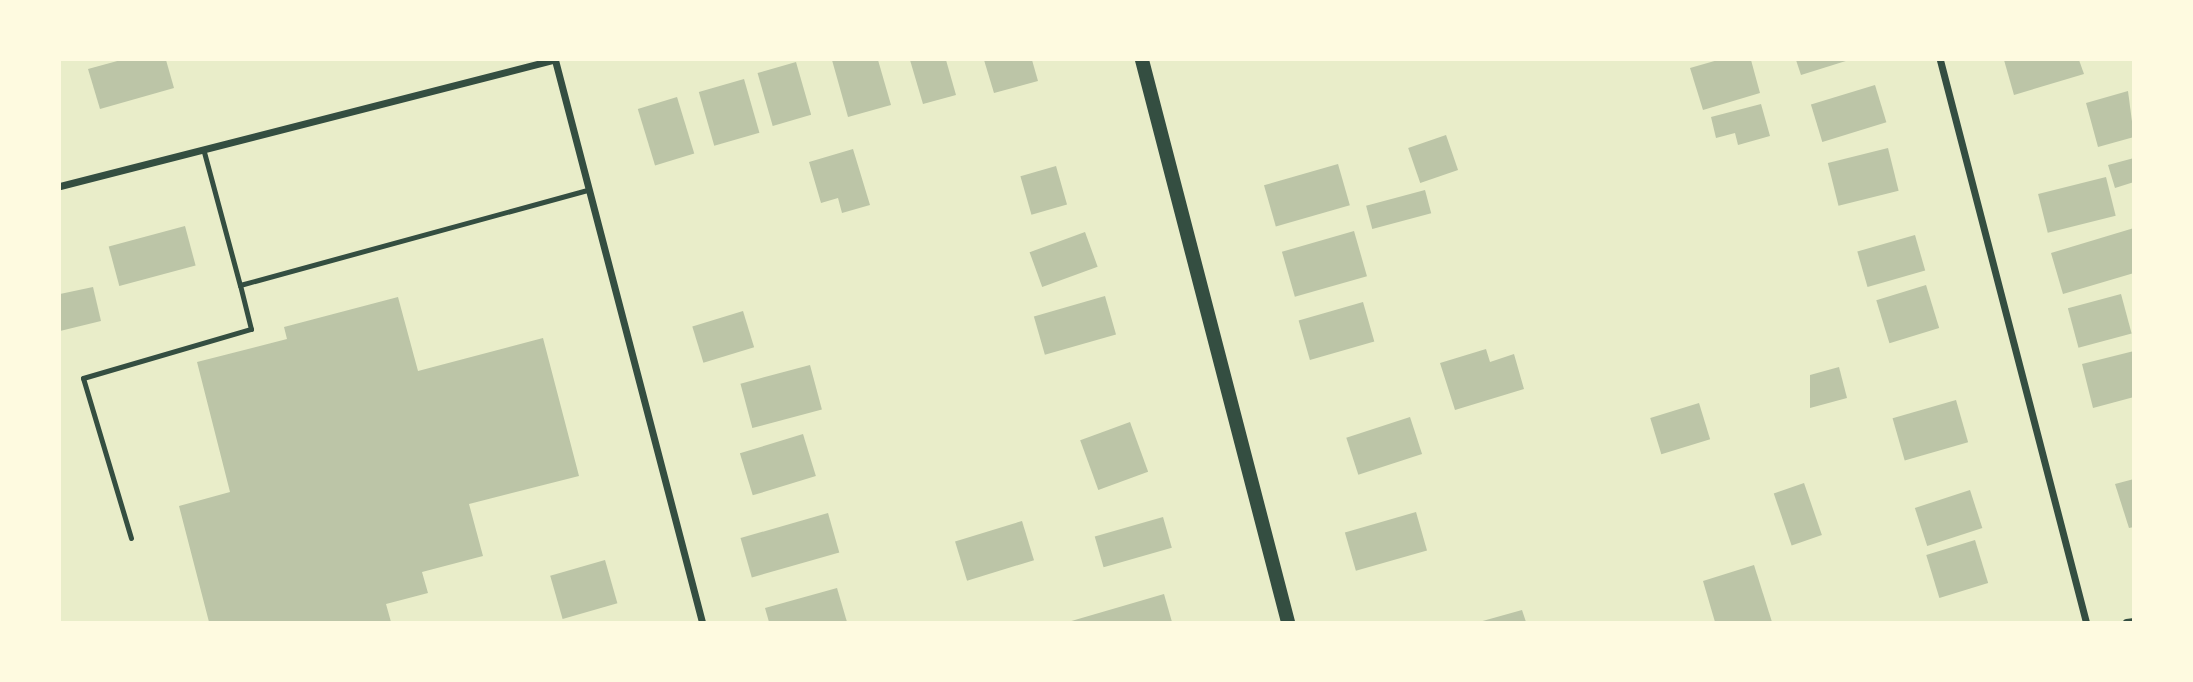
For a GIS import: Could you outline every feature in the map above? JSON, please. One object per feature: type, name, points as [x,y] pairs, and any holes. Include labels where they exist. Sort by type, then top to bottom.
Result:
[{"type":"main road","points":[[1142,60],[1288,622]]},
{"type":"street","points":[[60,186],[204,152],[554,60],[702,622]]},
{"type":"street","points":[[1940,60],[2085,622]]},
{"type":"street","points":[[2126,622],[2133,621]]},
{"type":"lane","points":[[131,538],[83,378],[251,328],[204,152]]},
{"type":"lane","points":[[240,285],[588,190]]},
{"type":"building","points":[[121,60],[166,60],[174,88],[100,109],[88,69]]},
{"type":"building","points":[[832,60],[878,60],[891,105],[848,117]]},
{"type":"building","points":[[910,60],[946,60],[956,95],[923,104]]},
{"type":"building","points":[[984,60],[1032,60],[1038,81],[994,93]]},
{"type":"building","points":[[1718,60],[1751,60],[1760,93],[1703,110],[1690,68]]},
{"type":"building","points":[[1796,60],[1849,60],[1801,75]]},
{"type":"building","points":[[2004,60],[2079,60],[2084,74],[2014,95]]},
{"type":"building","points":[[796,62],[811,115],[773,126],[758,73]]},
{"type":"building","points":[[744,79],[759,133],[714,146],[699,92]]},
{"type":"building","points":[[1875,85],[1886,122],[1822,142],[1811,105]]},
{"type":"building","points":[[2128,91],[2134,137],[2098,147],[2086,103]]},
{"type":"building","points":[[677,97],[694,153],[655,165],[638,109]]},
{"type":"building","points":[[1761,104],[1770,136],[1738,145],[1735,133],[1716,138],[1711,117]]},
{"type":"building","points":[[1446,135],[1458,170],[1420,183],[1408,148]]},
{"type":"building","points":[[1888,148],[1899,191],[1838,206],[1828,163]]},
{"type":"building","points":[[853,149],[870,205],[842,213],[838,198],[821,203],[809,162]]},
{"type":"building","points":[[2134,158],[2134,182],[2115,188],[2108,165]]},
{"type":"building","points":[[1338,164],[1350,205],[1276,227],[1264,185]]},
{"type":"building","points":[[1056,166],[1067,204],[1031,215],[1020,176]]},
{"type":"building","points":[[2106,177],[2116,216],[2048,233],[2038,194]]},
{"type":"building","points":[[1425,190],[1431,213],[1372,229],[1366,206]]},
{"type":"building","points":[[185,226],[196,266],[119,286],[109,246]]},
{"type":"building","points":[[2134,228],[2134,273],[2063,294],[2051,253]]},
{"type":"building","points":[[1354,231],[1367,276],[1295,297],[1282,252]]},
{"type":"building","points":[[1085,232],[1098,267],[1042,287],[1030,252]]},
{"type":"building","points":[[1915,235],[1925,271],[1868,287],[1857,252]]},
{"type":"building","points":[[1926,285],[1939,328],[1889,343],[1876,300]]},
{"type":"building","points":[[93,287],[101,321],[60,331],[60,294]]},
{"type":"building","points":[[2121,294],[2132,334],[2078,348],[2068,308]]},
{"type":"building","points":[[1105,296],[1116,334],[1045,355],[1034,316]]},
{"type":"building","points":[[398,297],[418,371],[543,338],[579,476],[469,504],[483,556],[422,572],[428,593],[386,604],[391,622],[209,622],[179,506],[230,492],[197,362],[287,339],[284,327]]},
{"type":"building","points":[[1363,302],[1374,341],[1310,360],[1299,320]]},
{"type":"building","points":[[743,311],[754,347],[703,363],[692,326]]},
{"type":"building","points":[[1486,349],[1490,362],[1514,354],[1524,389],[1455,410],[1440,363]]},
{"type":"building","points":[[2134,351],[2134,397],[2093,408],[2082,364]]},
{"type":"building","points":[[810,365],[822,409],[752,428],[740,384]]},
{"type":"building","points":[[1839,367],[1847,398],[1810,408],[1810,375]]},
{"type":"building","points":[[1956,400],[1968,442],[1905,460],[1893,418]]},
{"type":"building","points":[[1699,403],[1710,439],[1661,454],[1650,418]]},
{"type":"building","points":[[1410,417],[1422,454],[1358,475],[1346,438]]},
{"type":"building","points":[[1130,422],[1148,472],[1098,490],[1080,440]]},
{"type":"building","points":[[803,434],[816,476],[753,495],[740,453]]},
{"type":"building","points":[[2134,479],[2134,527],[2129,528],[2115,484]]},
{"type":"building","points":[[1804,483],[1822,535],[1792,545],[1774,493]]},
{"type":"building","points":[[1970,490],[1982,528],[1927,546],[1915,508]]},
{"type":"building","points":[[1416,512],[1427,550],[1356,571],[1345,532]]},
{"type":"building","points":[[828,513],[839,552],[752,577],[741,538]]},
{"type":"building","points":[[1163,517],[1172,548],[1104,567],[1095,537]]},
{"type":"building","points":[[1022,521],[1034,560],[967,581],[955,541]]},
{"type":"building","points":[[1975,540],[1988,583],[1939,598],[1926,555]]},
{"type":"building","points":[[605,560],[617,603],[563,619],[550,576]]},
{"type":"building","points":[[1754,565],[1772,622],[1715,622],[1703,581]]},
{"type":"building","points":[[837,588],[847,622],[769,622],[765,608]]},
{"type":"building","points":[[1164,594],[1172,622],[1068,622]]},
{"type":"building","points":[[1522,610],[1526,622],[1479,622]]}]
